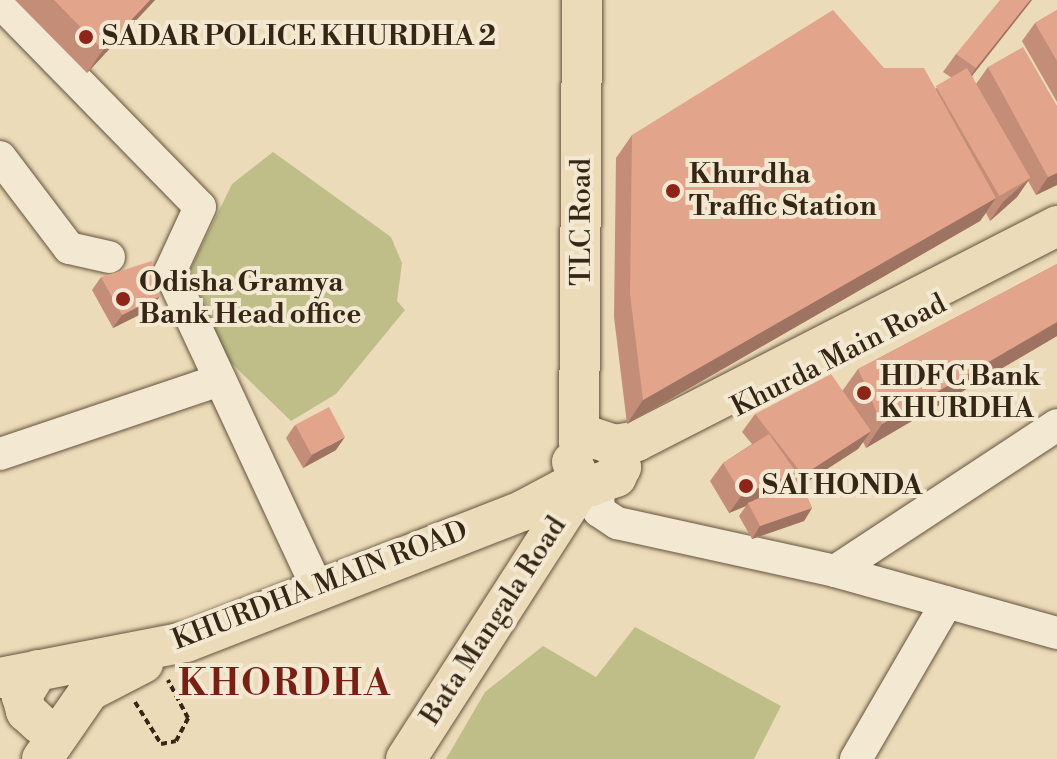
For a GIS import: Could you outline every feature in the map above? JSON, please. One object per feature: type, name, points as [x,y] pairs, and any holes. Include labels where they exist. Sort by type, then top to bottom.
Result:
[{"type":"main road","name":"TLC Road","points":[[582,0],[593,466]]},
{"type":"main road","name":"TLC Road","points":[[593,466],[603,0]]},
{"type":"main road","points":[[593,466],[1057,226]]},
{"type":"main road","name":"Khurda Main Road","points":[[593,466],[1057,245]]},
{"type":"main road","name":"KHURDHA MAIN ROAD","points":[[48,698],[175,657],[319,592],[497,518],[559,477],[593,466]]},
{"type":"main road","name":"Bata Mangala Road","points":[[406,759],[593,466]]},
{"type":"main road","name":"Bata Mangala Road","points":[[419,759],[593,466]]},
{"type":"main road","points":[[20,759],[48,698],[175,657]]},
{"type":"street","points":[[0,2],[200,207],[170,272],[319,592]]},
{"type":"street","points":[[0,157],[69,248],[109,257]]},
{"type":"street","points":[[0,454],[220,380]]},
{"type":"street","points":[[835,571],[1054,430]]},
{"type":"street","points":[[593,466],[599,511],[617,523],[835,571],[1057,633]]},
{"type":"street","points":[[856,759],[947,602]]},
{"type":"path","points":[[48,698],[161,744],[176,741],[188,718],[175,657]]},
{"type":"shaded area","points":[[273,152],[391,237],[402,263],[397,301],[405,310],[336,394],[291,421],[197,330],[210,311],[188,274],[232,184]]},
{"type":"shaded area","points":[[635,627],[781,706],[754,759],[446,759],[485,692],[543,646],[596,677]]},
{"type":"building","points":[[54,0],[150,0],[103,50]]},
{"type":"building","points":[[1000,0],[1030,0],[976,68],[956,54]]},
{"type":"building","points":[[833,10],[884,68],[924,68],[996,198],[643,400],[630,294],[632,135]]},
{"type":"building","points":[[1057,10],[1057,61],[1035,23]]},
{"type":"building","points":[[1023,47],[1057,106],[1057,173],[1048,177],[988,67]]},
{"type":"building","points":[[967,68],[1030,178],[999,196],[936,86]]},
{"type":"building","points":[[152,261],[160,296],[122,315],[101,277]]},
{"type":"building","points":[[1057,264],[1057,322],[882,424],[858,369]]},
{"type":"building","points":[[831,374],[871,431],[803,475],[755,414]]},
{"type":"building","points":[[329,407],[345,437],[311,455],[295,425]]},
{"type":"building","points":[[769,434],[796,472],[742,495],[723,463]]},
{"type":"building","points":[[799,480],[812,508],[760,526],[748,503]]},
{"type":"place","name":"SADAR POLICE KHURDHA 2","points":[[86,37]]},
{"type":"place","name":"Khurdha Traffic Station","points":[[673,191]]},
{"type":"place","name":"Odisha Gramya Bank Head office","points":[[123,299]]},
{"type":"place","name":"HDFC Bank KHURDHA","points":[[864,393]]},
{"type":"place","name":"SAI HONDA","points":[[746,486]]},
{"type":"district","name":"KHORDHA","points":[[285,685]]}]
